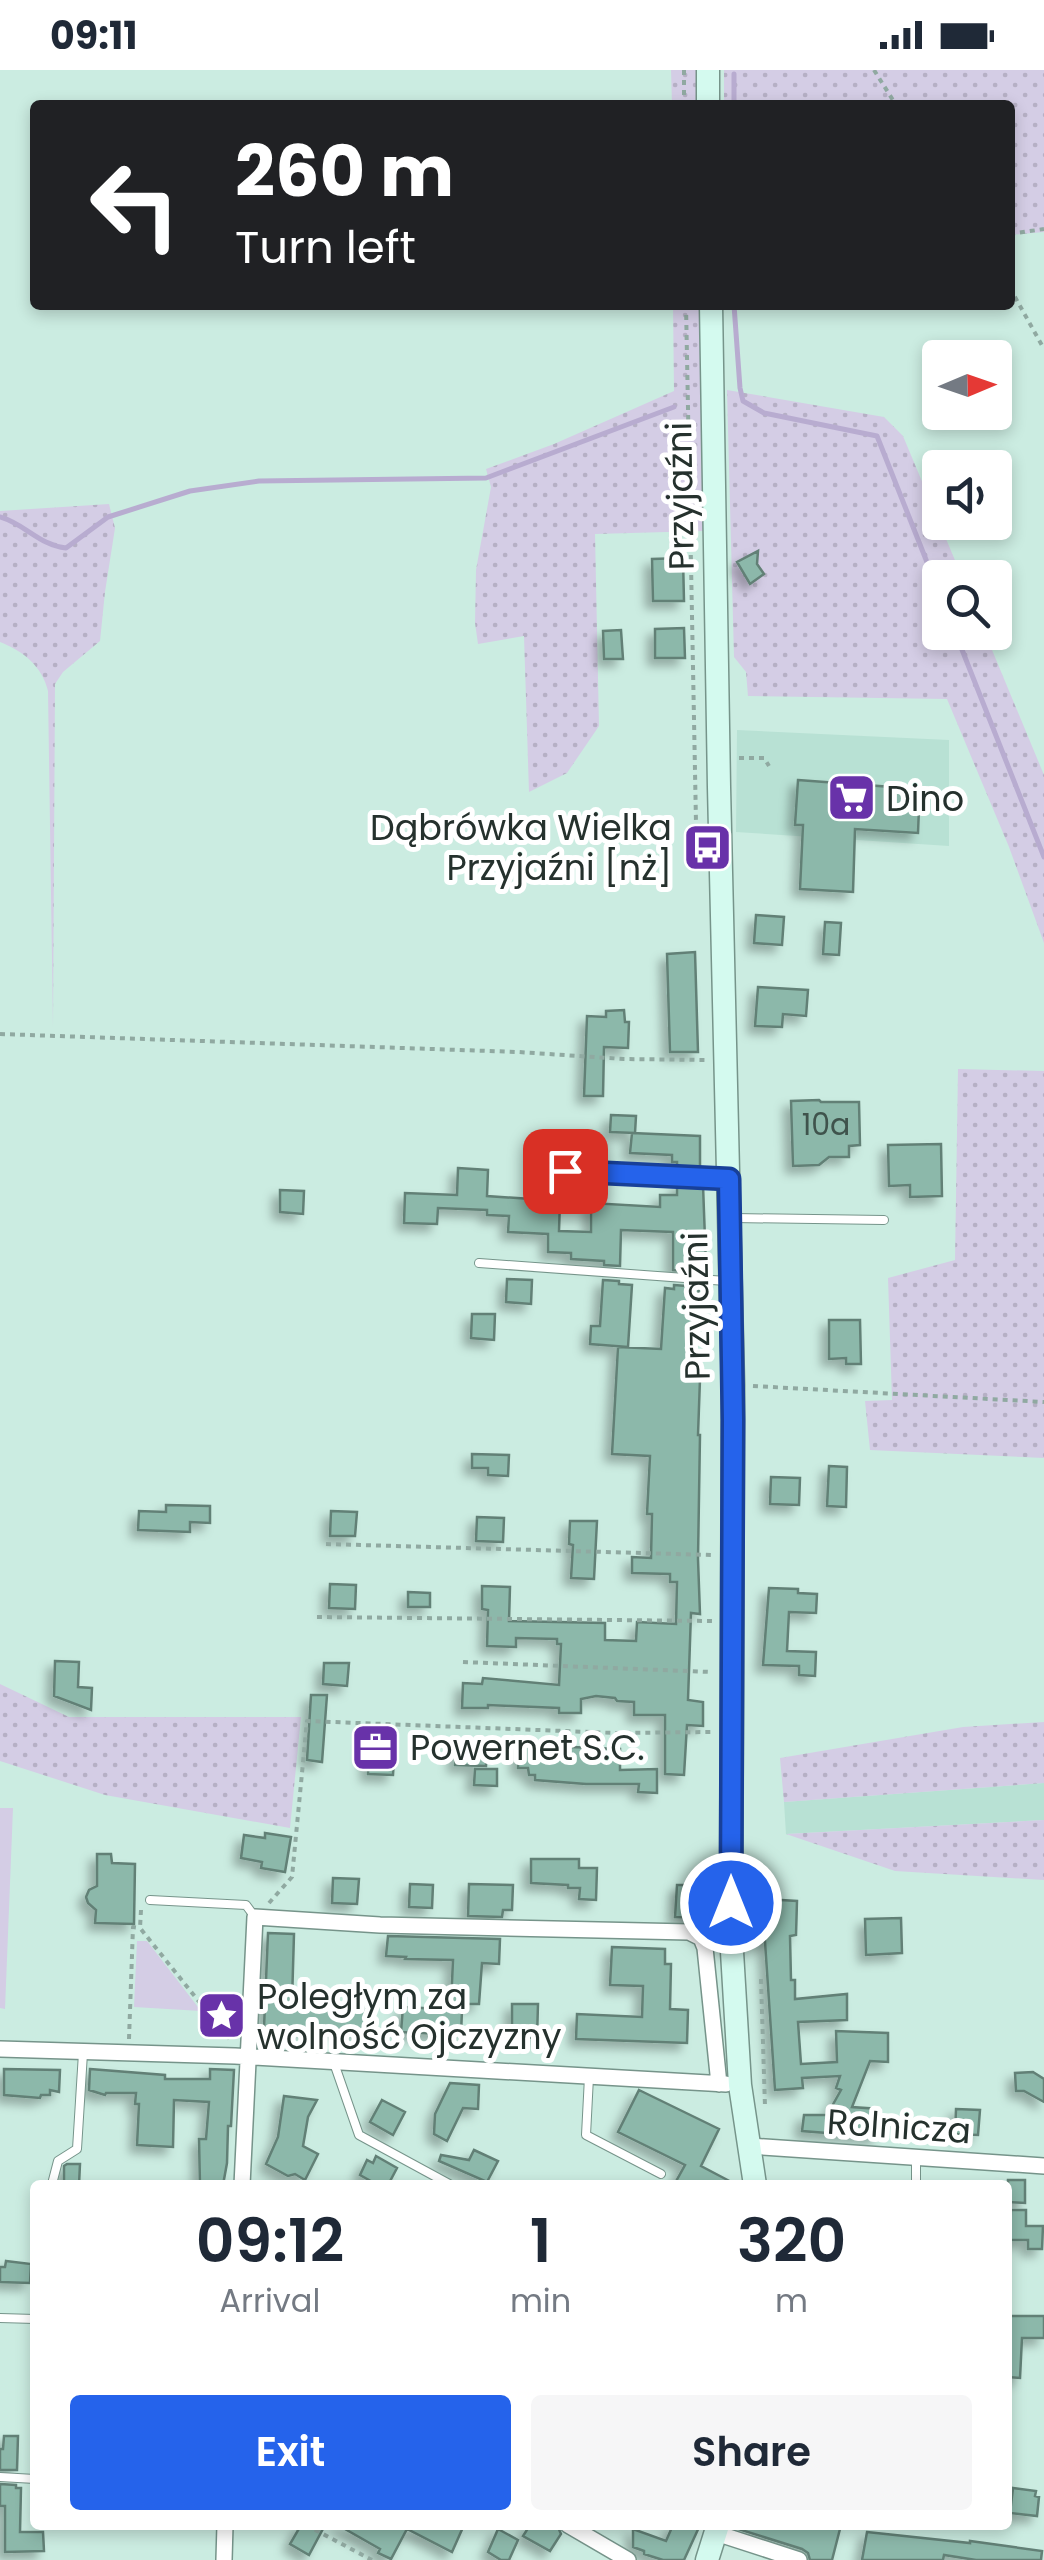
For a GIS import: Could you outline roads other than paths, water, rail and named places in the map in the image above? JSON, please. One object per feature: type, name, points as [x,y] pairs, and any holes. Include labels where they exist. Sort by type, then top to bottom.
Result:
[{"type":"street","points":[[708,70],[708,100]]},
{"type":"street","name":"Przyjaźni","points":[[711,310],[733,1385],[730,2085],[750,2146],[754,2180]]},
{"type":"street","points":[[0,2049],[128,2052],[249,2058],[730,2085],[700,1938],[689,1932],[380,1925],[255,1917],[249,2058],[242,2180]]},
{"type":"street","name":"Rolnicza","points":[[750,2146],[1044,2166]]},
{"type":"street","points":[[224,2560],[225,2530]]},
{"type":"street","points":[[577,2530],[628,2560]]},
{"type":"street","points":[[707,2560],[717,2530]]},
{"type":"street","points":[[720,2530],[799,2560]]},
{"type":"lane","points":[[528,1169],[729,1179]]},
{"type":"lane","points":[[730,1218],[884,1220]]},
{"type":"lane","points":[[479,1263],[731,1282]]},
{"type":"lane","points":[[150,1900],[246,1906],[255,1917]]},
{"type":"lane","points":[[53,2180],[58,2161],[77,2149],[83,2053]]},
{"type":"lane","points":[[334,2063],[359,2135],[443,2180]]},
{"type":"lane","points":[[589,2077],[586,2134],[661,2174]]},
{"type":"lane","points":[[916,2156],[916,2180]]},
{"type":"lane","points":[[0,2318],[30,2320]]},
{"type":"lane","points":[[0,2477],[30,2479]]},
{"type":"waterway","points":[[734,74],[734,100]]},
{"type":"waterway","points":[[734,310],[743,401],[764,413],[877,436],[926,560]]},
{"type":"waterway","points":[[0,517],[48,543],[66,548],[108,517],[190,491],[259,481],[486,478],[674,407]]},
{"type":"waterway","points":[[962,650],[1044,857]]},
{"type":"place","name":"Dino","points":[[851,798]]},
{"type":"place","name":"Dąbrówka Wielka Przyjaźni [nż]","points":[[707,847]]},
{"type":"place","name":"Powernet S.C.","points":[[375,1747]]},
{"type":"place","name":"Poległym za wolność Ojczyzny","points":[[222,2016]]}]
